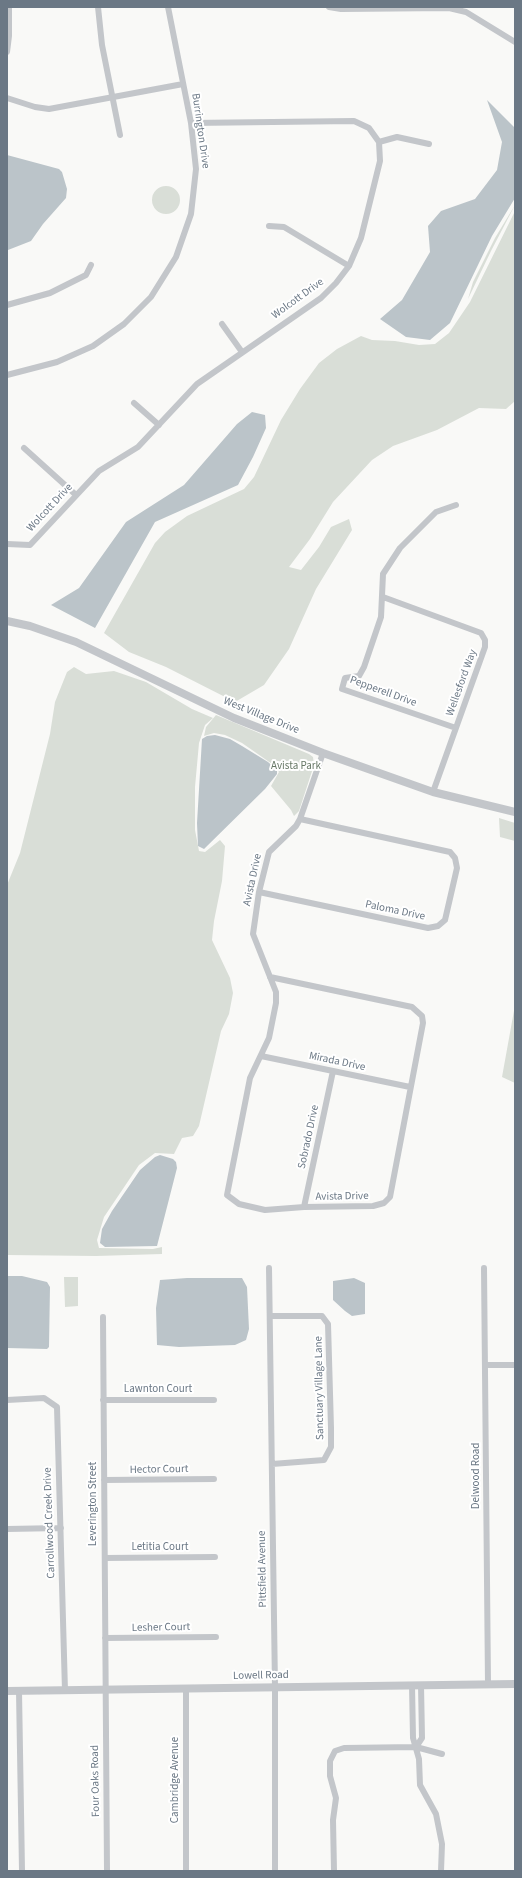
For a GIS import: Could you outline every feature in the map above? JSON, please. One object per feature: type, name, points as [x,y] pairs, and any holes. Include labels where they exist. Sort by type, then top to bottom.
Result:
[{"type":"street","points":[[7,52],[9,36],[9,7]]},
{"type":"street","points":[[98,7],[102,45],[120,135]]},
{"type":"street","name":"Burrington Drive","points":[[7,375],[57,362],[93,346],[124,324],[151,297],[176,257],[191,214],[196,169],[191,123],[168,7]]},
{"type":"street","points":[[329,7],[342,9],[449,8],[466,12],[515,42]]},
{"type":"street","points":[[7,98],[34,107],[49,109],[183,84]]},
{"type":"street","points":[[191,123],[354,121],[370,128],[379,142],[397,137],[429,144]]},
{"type":"street","name":"Wolcott Drive","points":[[7,544],[30,545],[99,471],[138,447],[197,384],[321,298],[336,283],[349,266],[361,238],[380,160],[379,142]]},
{"type":"street","points":[[269,226],[284,227],[349,266]]},
{"type":"street","points":[[7,305],[50,293],[86,275],[90,265]]},
{"type":"street","points":[[222,324],[242,352]]},
{"type":"street","points":[[134,403],[159,425]]},
{"type":"street","points":[[24,448],[76,495]]},
{"type":"street","name":"Pepperell Drive","points":[[456,505],[436,512],[400,548],[383,574],[381,584],[383,597],[381,617],[364,666],[359,676],[345,678],[342,689],[456,728]]},
{"type":"street","name":"Wellesford Way","points":[[383,597],[481,633],[485,640],[485,647],[433,792]]},
{"type":"street","name":"West Village Drive","points":[[7,621],[30,626],[76,642],[234,718],[323,753],[433,792],[515,812]]},
{"type":"street","name":"Avista Drive","points":[[270,977],[412,1007],[422,1016],[423,1024],[390,1196],[384,1203],[373,1206],[304,1207],[265,1210],[239,1204],[227,1195],[250,1078],[269,1038],[276,1003],[276,992],[270,977],[253,934],[259,892],[269,852],[296,826],[300,819],[323,753]]},
{"type":"street","name":"Paloma Drive","points":[[259,892],[428,928],[438,926],[445,920],[457,868],[455,858],[450,852],[300,819]]},
{"type":"street","name":"Mirada Drive","points":[[261,1056],[410,1087]]},
{"type":"street","name":"Sobrado Drive","points":[[304,1207],[333,1071]]},
{"type":"street","name":"Pittsfield Avenue","points":[[269,1268],[275,1687],[275,1871]]},
{"type":"street","name":"Delwood Road","points":[[484,1268],[488,1684]]},
{"type":"street","name":"Sanctuary Village Lane","points":[[270,1316],[322,1316],[328,1324],[331,1428],[331,1447],[324,1460],[272,1464]]},
{"type":"street","name":"Leverington Street","points":[[103,1317],[105,1558],[104,1690]]},
{"type":"street","points":[[486,1365],[515,1365]]},
{"type":"street","name":"Carrollwood Creek Drive","points":[[7,1400],[44,1398],[57,1407],[66,1691]]},
{"type":"street","name":"Lawnton Court","points":[[103,1400],[214,1400]]},
{"type":"street","name":"Hector Court","points":[[104,1480],[214,1479]]},
{"type":"street","points":[[7,1529],[61,1528]]},
{"type":"street","name":"Letitia Court","points":[[105,1558],[215,1557]]},
{"type":"street","name":"Lesher Court","points":[[105,1638],[216,1637]]},
{"type":"street","name":"Lowell Road","points":[[7,1691],[515,1684]]},
{"type":"street","points":[[416,1747],[422,1738],[421,1685]]},
{"type":"street","points":[[412,1686],[413,1738],[416,1747],[420,1785],[436,1814],[442,1844],[441,1871]]},
{"type":"street","name":"Cambridge Avenue","points":[[186,1689],[186,1871]]},
{"type":"street","name":"Four Oaks Road","points":[[104,1690],[106,1871]]},
{"type":"street","points":[[19,1691],[22,1871]]},
{"type":"street","points":[[334,1871],[333,1820],[336,1798],[330,1776],[330,1762],[335,1751],[344,1748],[416,1747],[442,1754]]},
{"type":"green space","points":[[166,186],[176,190],[180,200],[176,210],[166,214],[156,210],[152,200],[156,190]]},
{"type":"green space","points":[[515,205],[468,299],[473,282],[495,238]]},
{"type":"green space","points":[[515,211],[515,401],[506,409],[479,408],[437,430],[393,446],[372,460],[333,502],[310,539],[289,567],[301,570],[319,547],[331,527],[349,519],[352,530],[316,589],[289,649],[264,685],[235,702],[166,667],[129,652],[104,633],[155,543],[165,532],[187,516],[244,489],[254,477],[281,420],[300,389],[319,363],[337,349],[361,336],[372,340],[395,341],[419,345],[435,344],[449,333],[470,302]]},
{"type":"green space","points":[[74,667],[86,674],[114,671],[146,682],[192,709],[213,718],[205,725],[199,743],[195,787],[195,830],[199,851],[205,852],[220,840],[225,846],[222,881],[214,921],[212,940],[230,978],[233,993],[229,1014],[221,1031],[199,1126],[193,1136],[182,1138],[174,1154],[155,1153],[139,1165],[104,1217],[97,1240],[99,1248],[153,1249],[162,1247],[162,1254],[96,1256],[7,1255],[7,885],[20,853],[50,734],[55,702],[67,672]]},
{"type":"green space","name":"Avista Park","points":[[216,715],[313,757],[314,765],[299,811],[294,816],[291,810],[271,786],[279,772],[275,766],[242,743],[225,735],[214,733],[204,736],[206,727]]},
{"type":"green space","points":[[499,818],[515,823],[515,841],[500,837]]},
{"type":"green space","points":[[515,1005],[515,1083],[502,1077]]},
{"type":"green space","points":[[64,1277],[78,1277],[78,1306],[65,1307]]},
{"type":"shaded area","points":[[487,100],[515,128],[515,198],[492,236],[450,323],[430,340],[406,337],[380,319],[402,300],[430,252],[428,226],[441,211],[475,199],[497,170],[502,142]]},
{"type":"shaded area","points":[[7,155],[59,169],[62,172],[67,189],[66,198],[43,224],[31,241],[8,250]]},
{"type":"shaded area","points":[[252,412],[265,415],[266,428],[238,485],[155,522],[95,628],[51,605],[79,588],[126,522],[184,485],[237,424]]},
{"type":"shaded area","points":[[215,735],[230,739],[268,762],[277,770],[277,774],[265,789],[204,849],[198,846],[197,823],[202,739],[207,736]]},
{"type":"shaded area","points":[[160,1155],[173,1159],[176,1162],[177,1168],[157,1246],[105,1247],[100,1243],[102,1229],[112,1211],[140,1170],[155,1157]]},
{"type":"shaded area","points":[[7,1276],[22,1276],[47,1282],[50,1287],[49,1347],[47,1349],[7,1348]]},
{"type":"shaded area","points":[[187,1278],[242,1278],[247,1287],[249,1329],[246,1340],[235,1345],[179,1347],[157,1345],[156,1308],[160,1280]]},
{"type":"shaded area","points":[[354,1278],[365,1283],[365,1314],[352,1316],[333,1300],[333,1281]]}]
